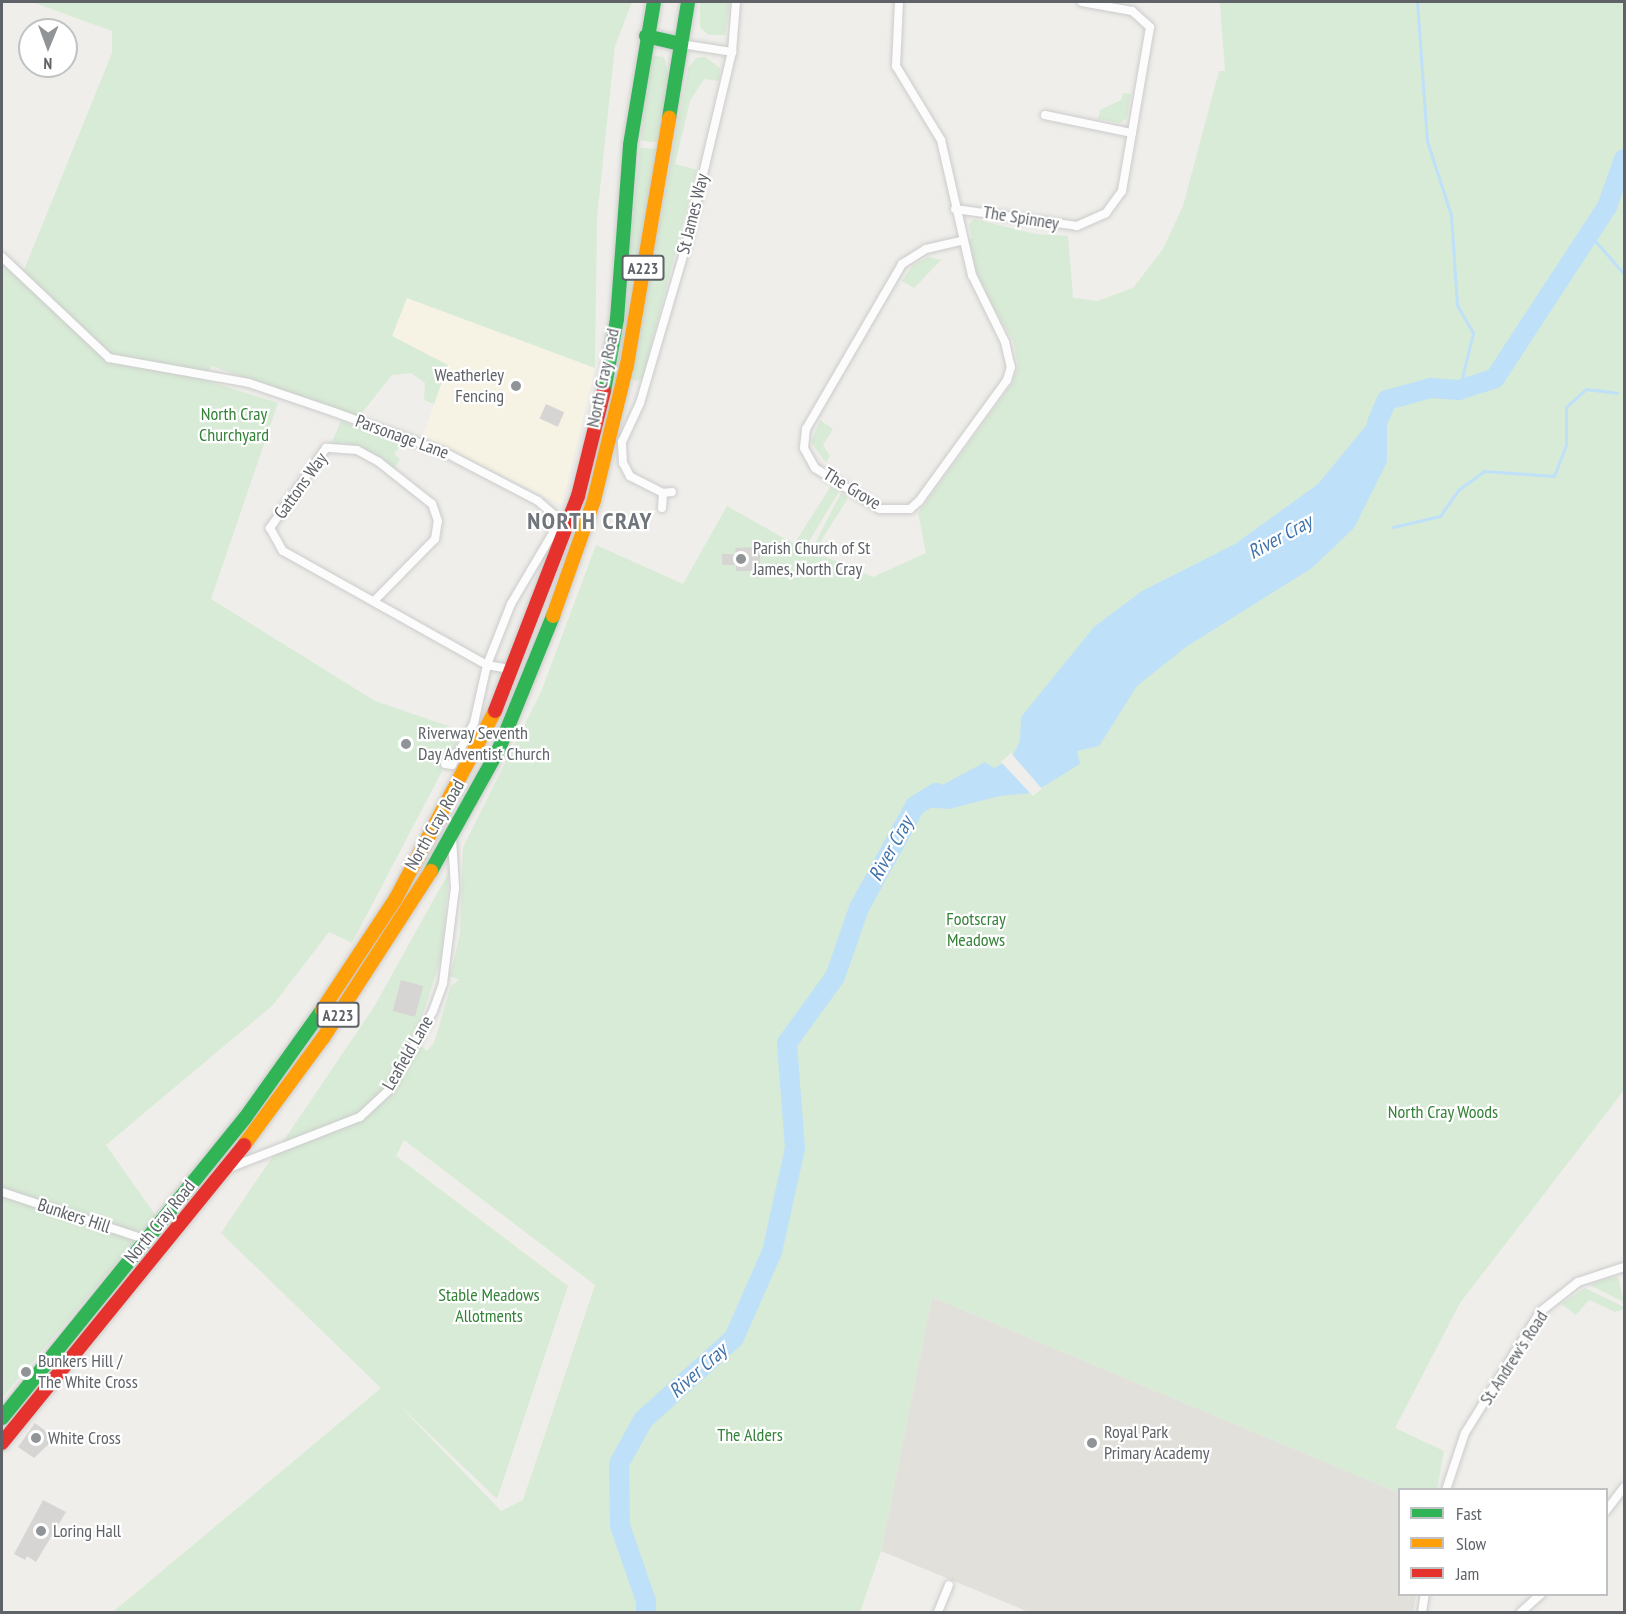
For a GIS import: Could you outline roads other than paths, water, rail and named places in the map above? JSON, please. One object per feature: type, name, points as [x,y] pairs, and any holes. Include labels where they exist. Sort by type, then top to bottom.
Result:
[{"type":"main road","name":"North Cray Road","points":[[2,1418],[246,1118],[396,898],[514,670],[578,496],[604,391],[617,319],[630,145],[646,36],[654,2]]},
{"type":"main road","name":"North Cray Road","points":[[5,1439],[226,1169],[323,1038],[452,838],[528,685],[594,500],[627,364],[688,2]]},
{"type":"main road","points":[[646,36],[681,44]]},
{"type":"street","name":"St James Way","points":[[662,508],[667,492],[630,476],[623,463],[622,442],[640,403],[687,242],[732,52],[736,2]]},
{"type":"street","name":"The Grove","points":[[899,2],[896,66],[941,140],[962,241],[972,275],[1010,354],[1007,380],[920,501],[910,509],[880,509],[816,468],[804,448],[806,429],[902,264],[926,249],[962,241]]},
{"type":"street","name":"The Spinney","points":[[955,210],[1057,225],[1092,222],[1106,213],[1122,191],[1150,27],[1132,11],[1082,2]]},
{"type":"street","points":[[681,44],[732,52]]},
{"type":"street","points":[[1045,115],[1132,133]]},
{"type":"street","name":"Parsonage Lane","points":[[2,257],[109,358],[249,383],[444,452],[538,501],[555,516],[554,531],[511,604],[487,665],[474,723],[452,765],[445,764]]},
{"type":"street","name":"Gattons Way","points":[[374,601],[435,540],[438,521],[432,504],[379,462],[357,450],[326,448],[270,528],[273,539],[283,551],[487,665],[514,670]]},
{"type":"street","name":"Leafield Lane","points":[[226,1169],[360,1117],[389,1090],[428,1021],[443,983],[455,888],[452,838]]},
{"type":"street","name":"Bunkers Hill","points":[[2,1192],[147,1240]]},
{"type":"street","points":[[1624,1262],[1624,1267]]},
{"type":"street","name":"St. Andrew's Road","points":[[1447,1488],[1465,1433],[1540,1312],[1578,1282],[1624,1267]]},
{"type":"street","points":[[2,1454],[5,1439]]},
{"type":"street","points":[[1608,1508],[1624,1487]]},
{"type":"street","points":[[938,1612],[949,1585]]},
{"type":"street","points":[[1422,1612],[1425,1596]]},
{"type":"street","points":[[1521,1612],[1539,1596]]},
{"type":"water","points":[[1387,400],[1387,462],[1354,528],[1312,568],[1186,647],[1137,686],[1099,746],[1077,751],[1080,764],[1041,788],[1036,786],[1031,793],[1000,796],[949,809],[915,806],[924,795],[985,762],[994,768],[1011,759],[1020,741],[1021,717],[1094,627],[1142,591],[1235,544],[1318,484]]},
{"type":"waterway","points":[[1417,2],[1427,141],[1451,215],[1457,305],[1473,333],[1459,390]]},
{"type":"waterway","name":"River Cray","points":[[1377,423],[1387,400],[1431,388],[1459,390],[1495,378],[1607,207],[1624,159]]},
{"type":"waterway","points":[[1590,235],[1624,274]]},
{"type":"waterway","points":[[1393,527],[1440,516],[1458,490],[1484,471],[1554,476],[1566,444],[1566,407],[1586,389],[1617,393]]},
{"type":"waterway","name":"River Cray","points":[[646,1612],[646,1601],[620,1526],[619,1464],[643,1420],[734,1338],[772,1252],[795,1148],[787,1043],[835,977],[859,908],[915,806],[936,793]]},
{"type":"place","name":"Weatherley Fencing","points":[[516,386]]},
{"type":"place","name":"Parish Church of St James, North Cray","points":[[741,559]]},
{"type":"place","name":"Riverway Seventh Day Adventist Church","points":[[406,744]]},
{"type":"place","name":"Bunkers Hill / The White Cross","points":[[26,1372]]},
{"type":"place","name":"White Cross","points":[[36,1438]]},
{"type":"place","name":"Royal Park Primary Academy","points":[[1092,1443]]},
{"type":"place","name":"Loring Hall","points":[[41,1531]]},
{"type":"district","name":"NORTH CRAY","points":[[590,521]]},
{"type":"park label","name":"North Cray Churchyard","points":[[234,425]]},
{"type":"park label","name":"Footscray Meadows","points":[[976,930]]},
{"type":"park label","name":"North Cray Woods","points":[[1443,1112]]},
{"type":"park label","name":"Stable Meadows Allotments","points":[[489,1306]]},
{"type":"park label","name":"The Alders","points":[[750,1435]]}]
